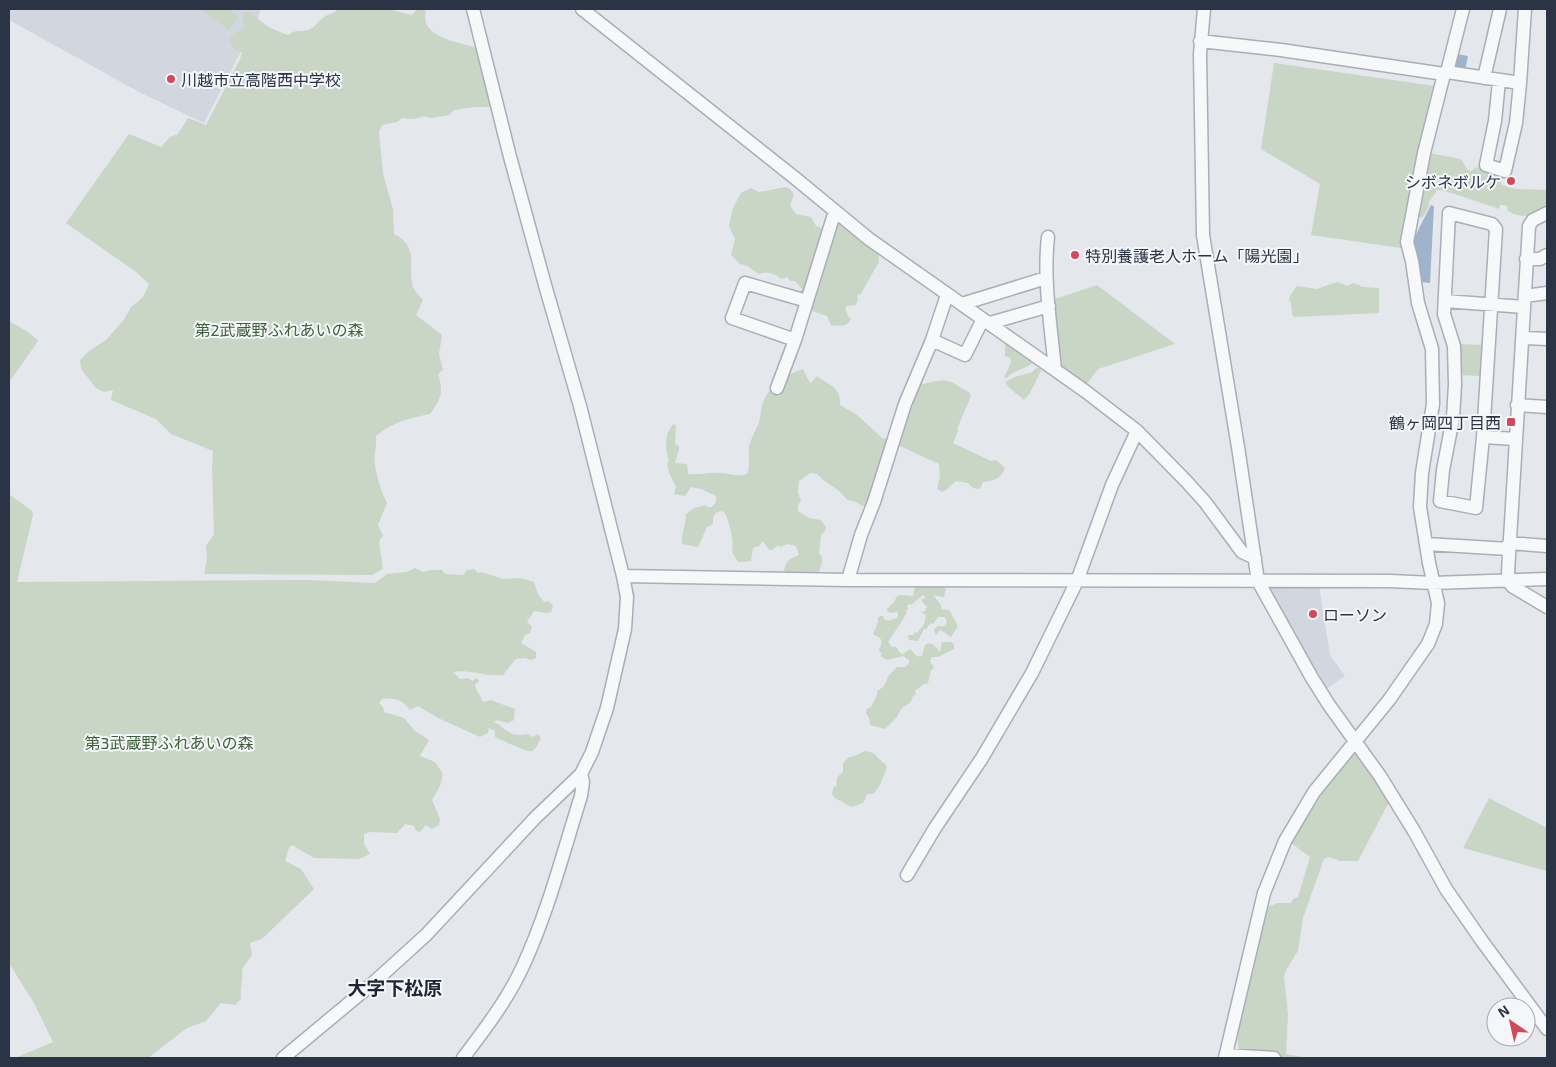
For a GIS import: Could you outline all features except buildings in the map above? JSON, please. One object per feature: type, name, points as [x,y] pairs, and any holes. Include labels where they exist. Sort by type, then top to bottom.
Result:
[{"type":"street","points":[[283,1058],[372,984],[426,935],[535,818],[581,774],[592,752],[604,718],[625,630],[627,597],[623,576],[580,406],[509,153],[473,9]]},
{"type":"street","points":[[582,9],[836,210],[869,239],[987,321],[1137,431],[1205,502],[1242,552],[1255,558]]},
{"type":"street","points":[[1204,9],[1200,41],[1203,236],[1258,581],[1312,678],[1380,776],[1414,831],[1446,890],[1547,1029]]},
{"type":"street","points":[[1274,1058],[1226,1057],[1264,893],[1285,841],[1309,799],[1392,696],[1433,634],[1438,616],[1438,603],[1420,507],[1422,473],[1433,404],[1434,372],[1432,349],[1418,303],[1412,261],[1407,242],[1424,154],[1464,9]]},
{"type":"street","points":[[1484,78],[1500,9]]},
{"type":"street","points":[[1499,81],[1495,121],[1486,165],[1505,171],[1516,123],[1524,9]]},
{"type":"street","points":[[1200,41],[1282,50],[1520,83]]},
{"type":"street","points":[[777,388],[795,340],[836,210]]},
{"type":"street","points":[[1449,213],[1492,224],[1496,229],[1483,437],[1476,508],[1440,501],[1453,418],[1455,384],[1454,346],[1444,314],[1445,301],[1449,213]]},
{"type":"street","points":[[1547,214],[1533,220],[1529,226],[1508,580],[1512,586],[1526,596],[1547,607]]},
{"type":"street","points":[[1048,238],[1046,278],[1055,370]]},
{"type":"street","points":[[1526,259],[1540,259],[1547,255]]},
{"type":"street","points":[[962,304],[1046,278]]},
{"type":"street","points":[[795,340],[732,318],[745,283],[806,302]]},
{"type":"street","points":[[1445,301],[1491,304],[1524,301],[1547,293]]},
{"type":"street","points":[[848,580],[861,534],[874,502],[905,404],[932,340],[947,295]]},
{"type":"street","points":[[932,340],[965,355],[987,321],[1049,306]]},
{"type":"street","points":[[1522,338],[1547,339]]},
{"type":"street","points":[[1517,404],[1547,407]]},
{"type":"street","points":[[908,875],[935,828],[982,758],[1032,673],[1078,581],[1112,485],[1137,431]]},
{"type":"street","points":[[1483,437],[1515,439]]},
{"type":"street","points":[[1426,544],[1547,546]]},
{"type":"street","points":[[623,576],[848,580],[1433,583],[1547,579]]},
{"type":"street","points":[[1526,596],[1528,585],[1532,579]]},
{"type":"street","points":[[463,1058],[508,994],[526,959],[547,904],[581,796],[583,782],[581,774]]},
{"type":"shaded area","name":"川越市立高階西中学校","points":[[9,9],[261,9],[204,123],[141,93],[9,20]]},
{"type":"shaded area","points":[[1268,586],[1319,586],[1330,655],[1345,676],[1326,689]]},
{"type":"green space","points":[[200,9],[230,9],[239,16],[229,30]]},
{"type":"green space","name":"第2武蔵野ふれあいの森","points":[[339,9],[388,9],[412,15],[417,9],[426,9],[426,24],[433,32],[476,48],[489,88],[491,107],[454,110],[449,115],[431,118],[424,116],[415,119],[402,118],[397,122],[382,125],[379,132],[383,174],[393,209],[394,234],[402,239],[410,251],[413,287],[423,300],[416,315],[442,335],[439,354],[443,370],[438,374],[441,391],[437,404],[430,414],[395,424],[376,436],[374,459],[377,475],[387,503],[378,525],[383,536],[379,541],[383,569],[372,575],[204,574],[207,559],[206,546],[214,534],[213,451],[171,434],[156,419],[111,400],[113,390],[104,392],[96,388],[81,369],[80,360],[89,351],[106,340],[123,321],[131,307],[143,297],[149,284],[136,272],[66,223],[129,134],[161,147],[170,137],[178,134],[188,118],[206,125],[240,59],[242,52],[233,49],[229,39],[234,33],[244,29],[244,12],[252,12],[268,26],[288,35],[296,31],[310,29],[324,17]]},
{"type":"green space","points":[[1274,63],[1435,86],[1401,248],[1311,235],[1320,184],[1261,149]]},
{"type":"green space","points":[[1429,153],[1461,159],[1467,169],[1471,171],[1479,167],[1488,174],[1500,176],[1502,177],[1501,185],[1516,189],[1547,190],[1547,209],[1532,215],[1522,216],[1507,210],[1508,207],[1505,205],[1500,205],[1499,209],[1437,190],[1429,202],[1424,216],[1419,218],[1417,216]]},
{"type":"green space","points":[[786,187],[794,194],[790,206],[796,214],[811,217],[816,226],[824,229],[837,222],[852,230],[878,251],[879,262],[861,294],[857,295],[856,305],[845,308],[851,319],[845,325],[831,325],[827,316],[806,309],[798,296],[802,289],[795,281],[790,281],[787,277],[781,279],[771,273],[759,274],[740,264],[731,255],[735,239],[729,226],[733,208],[741,193],[751,188],[759,192]]},
{"type":"green space","points":[[1337,282],[1347,286],[1353,283],[1363,287],[1379,288],[1379,313],[1294,317],[1289,299],[1297,286],[1317,289]]},
{"type":"green space","points":[[1097,285],[1175,344],[1098,369],[1086,385],[1057,365],[1052,300]]},
{"type":"green space","points":[[9,321],[38,340],[9,382]]},
{"type":"green space","points":[[1005,340],[1035,361],[1007,378],[1004,378],[1011,362],[1010,358],[1005,356]]},
{"type":"green space","points":[[1457,344],[1484,345],[1481,376],[1458,375]]},
{"type":"green space","points":[[1036,368],[1040,368],[1041,371],[1030,393],[1024,400],[1011,390],[1005,382],[1017,376],[1031,373]]},
{"type":"green space","points":[[803,369],[811,383],[817,376],[830,385],[839,394],[840,405],[856,414],[882,438],[888,439],[913,406],[908,398],[916,385],[940,381],[953,383],[969,392],[971,396],[953,443],[991,461],[996,460],[1005,468],[1003,472],[996,479],[983,482],[980,489],[973,488],[968,483],[956,481],[942,492],[937,489],[940,476],[939,464],[898,445],[881,457],[881,467],[868,504],[863,506],[847,500],[841,492],[817,474],[810,473],[799,481],[798,492],[801,501],[798,505],[798,511],[809,518],[821,520],[826,527],[821,535],[819,554],[822,556],[822,563],[818,574],[784,572],[787,562],[799,555],[796,546],[788,544],[780,547],[778,545],[772,550],[768,549],[763,541],[759,546],[753,548],[751,561],[738,562],[732,552],[732,537],[725,513],[721,511],[716,513],[713,518],[713,524],[707,527],[698,547],[682,544],[686,514],[694,508],[706,505],[712,507],[716,502],[716,496],[701,489],[691,487],[685,496],[674,494],[676,487],[667,464],[669,461],[666,441],[671,427],[674,424],[676,426],[675,444],[679,446],[675,463],[687,464],[688,474],[747,474],[749,447],[760,420],[764,399],[783,378]]},
{"type":"green space","name":"第3武蔵野ふれあいの森","points":[[9,494],[32,511],[33,515],[17,582],[307,580],[375,583],[387,574],[407,572],[415,568],[423,572],[442,570],[445,574],[463,575],[467,570],[474,569],[478,573],[481,572],[504,579],[521,578],[534,582],[538,594],[544,602],[548,601],[553,605],[551,612],[534,611],[527,622],[532,626],[530,633],[525,635],[521,643],[536,652],[536,658],[531,660],[525,658],[516,659],[503,675],[466,671],[453,672],[460,679],[468,678],[472,681],[477,678],[479,681],[475,685],[483,702],[491,700],[515,709],[514,720],[508,723],[497,720],[494,722],[513,734],[528,734],[533,737],[538,734],[541,738],[534,750],[529,751],[495,737],[495,731],[489,728],[488,733],[480,737],[438,718],[418,706],[410,710],[398,700],[391,698],[382,699],[379,703],[383,707],[384,712],[404,718],[415,731],[429,740],[420,756],[435,762],[443,774],[440,786],[432,800],[440,819],[439,825],[432,829],[426,825],[420,832],[416,831],[414,826],[405,824],[397,833],[370,832],[364,834],[364,844],[370,854],[359,859],[314,858],[292,845],[289,848],[285,861],[301,869],[314,889],[262,939],[250,943],[252,955],[242,969],[241,999],[235,1005],[221,1003],[206,1021],[187,1028],[148,1058],[15,1058],[53,1042],[34,1003],[9,963]]},
{"type":"green space","points":[[943,586],[946,589],[944,597],[933,595],[941,605],[941,609],[949,610],[958,626],[951,637],[940,630],[936,635],[934,630],[939,626],[943,627],[947,623],[945,617],[938,617],[933,624],[931,623],[927,629],[924,629],[918,641],[909,640],[908,635],[917,633],[924,624],[926,615],[921,612],[925,611],[927,607],[921,600],[926,597],[923,595],[912,604],[907,605],[907,613],[888,642],[892,647],[896,647],[900,653],[903,654],[910,649],[919,656],[922,656],[925,645],[929,643],[934,645],[940,652],[942,642],[951,642],[954,644],[954,649],[938,657],[932,657],[930,661],[934,668],[931,670],[928,683],[915,691],[916,695],[913,696],[910,703],[902,708],[896,718],[885,729],[870,725],[866,713],[877,695],[877,691],[883,687],[897,667],[905,667],[909,664],[909,660],[903,656],[887,660],[880,656],[882,654],[879,650],[882,642],[880,638],[873,634],[878,618],[883,616],[888,621],[897,618],[897,611],[894,613],[888,612],[887,609],[897,596],[913,596],[915,587]]},
{"type":"green space","points":[[867,751],[875,754],[887,767],[875,792],[867,794],[863,803],[851,807],[835,798],[832,794],[833,788],[837,785],[837,777],[843,772],[843,763],[849,757]]},
{"type":"green space","points":[[1358,754],[1389,802],[1358,861],[1340,861],[1329,857],[1324,859],[1303,918],[1298,951],[1286,970],[1284,977],[1288,1015],[1286,1054],[1308,1058],[1269,1058],[1240,1052],[1237,1033],[1238,1023],[1251,974],[1254,972],[1253,959],[1258,951],[1256,947],[1266,908],[1277,903],[1291,903],[1293,899],[1298,897],[1310,857],[1291,843],[1332,779],[1342,766]]},
{"type":"green space","points":[[1489,798],[1547,828],[1547,871],[1463,848]]},
{"type":"water","points":[[1456,54],[1468,56],[1465,71],[1454,69]]},
{"type":"water","points":[[1431,205],[1434,206],[1430,283],[1420,282],[1412,242]]},
{"type":"place","name":"川越市立高階西中学校","points":[[171,79]]},
{"type":"place","name":"シボネボルケ","points":[[1511,181]]},
{"type":"place","name":"特別養護老人ホーム「陽光園」","points":[[1075,255]]},
{"type":"place","name":"鶴ヶ岡四丁目西","points":[[1511,422]]},
{"type":"place","name":"ローソン","points":[[1313,614]]},
{"type":"district","name":"大字下松原","points":[[395,987]]}]
